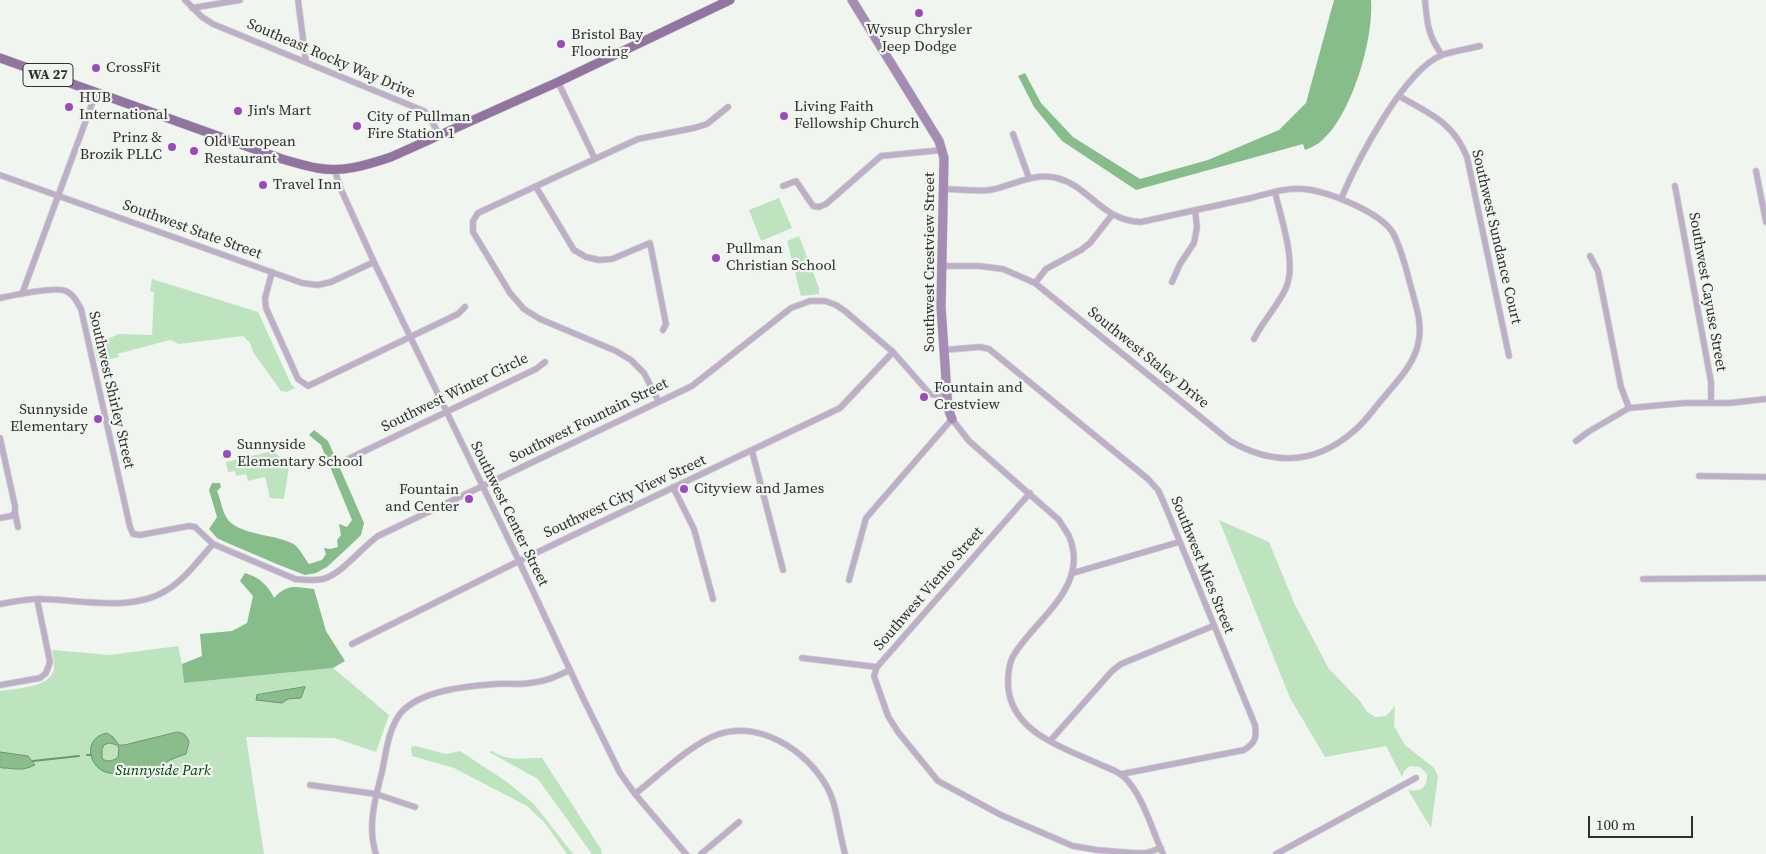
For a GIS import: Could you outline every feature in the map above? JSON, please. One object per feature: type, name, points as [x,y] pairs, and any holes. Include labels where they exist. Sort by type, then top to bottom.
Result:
[{"type":"main road","name":"WA 27","points":[[0,58],[282,159],[318,169],[335,170],[364,166],[391,157],[440,136],[730,0]]},
{"type":"street","name":"Southeast Rocky Way Drive","points":[[185,0],[202,17],[213,24],[424,111],[430,116],[440,136]]},
{"type":"street","points":[[192,8],[240,0]]},
{"type":"street","points":[[298,0],[306,62]]},
{"type":"street","name":"Southwest Crestview Street","points":[[852,0],[939,141],[942,150],[943,189],[940,266],[943,350],[948,408],[952,419],[969,441],[1059,520],[1069,537],[1074,557],[1073,573]]},
{"type":"street","points":[[1425,0],[1428,28],[1433,42],[1442,55]]},
{"type":"street","points":[[1341,198],[1354,167],[1374,133],[1412,78],[1425,66],[1442,55],[1480,46]]},
{"type":"street","points":[[558,82],[595,159]]},
{"type":"street","points":[[2,296],[22,294],[96,93]]},
{"type":"street","name":"Southwest Sundance Court","points":[[1399,96],[1440,120],[1452,130],[1461,143],[1467,158],[1509,356]]},
{"type":"street","points":[[659,402],[644,373],[631,360],[616,351],[540,319],[524,309],[510,294],[473,232],[473,221],[478,213],[638,139],[707,124],[728,107]]},
{"type":"street","points":[[1013,134],[1029,178]]},
{"type":"street","points":[[784,186],[796,181],[813,206],[819,207],[826,204],[881,156],[942,150]]},
{"type":"street","name":"Southwest Center Street","points":[[335,170],[339,185],[374,262],[620,773],[635,794],[686,854]]},
{"type":"street","points":[[1756,171],[1766,222]]},
{"type":"street","name":"Southwest State Street","points":[[0,175],[302,283],[318,285],[332,282],[374,262]]},
{"type":"street","points":[[943,189],[986,190],[1004,187],[1029,178],[1044,176],[1058,178],[1069,183],[1112,215],[1090,243],[1082,250],[1046,269],[1035,282]]},
{"type":"street","name":"Southwest Cayuse Street","points":[[1675,186],[1711,382],[1711,402]]},
{"type":"street","points":[[536,187],[574,250],[586,257],[599,260],[612,259],[650,243],[666,324],[663,330]]},
{"type":"street","name":"Southwest Staley Drive","points":[[940,266],[979,266],[1003,269],[1035,282],[1230,441],[1246,450],[1263,456],[1283,459],[1302,457],[1321,451],[1339,442],[1356,430],[1414,359],[1419,338],[1419,316],[1401,250],[1392,232],[1379,218],[1341,198],[1316,190],[1301,188],[1141,222],[1126,221],[1112,215]]},
{"type":"street","points":[[1254,339],[1287,288],[1290,273],[1289,257],[1275,192]]},
{"type":"street","points":[[1172,282],[1180,264],[1194,243],[1197,227],[1195,210]]},
{"type":"street","points":[[1590,256],[1598,271],[1621,388],[1629,408]]},
{"type":"street","points":[[272,272],[265,298],[266,308],[298,379],[308,386],[458,314],[465,307]]},
{"type":"street","name":"Southwest Shirley Street","points":[[22,294],[55,289],[66,291],[76,298],[81,309],[130,528],[133,534],[140,535],[189,526],[195,527],[212,544]]},
{"type":"street","name":"Southwest Fountain Street","points":[[212,544],[295,579],[324,579],[335,573],[366,544],[378,536],[692,386],[791,308],[810,301],[825,301],[845,311],[893,352],[930,394],[947,397]]},
{"type":"street","name":"Southwest Mies Street","points":[[943,350],[980,347],[989,349],[1148,479],[1158,490],[1164,503],[1255,726],[1257,736],[1252,745],[1244,750],[1122,774]]},
{"type":"street","name":"Southwest City View Street","points":[[352,644],[673,487],[840,408],[893,352]]},
{"type":"street","name":"Southwest Winter Circle","points":[[348,459],[536,369],[545,362]]},
{"type":"street","points":[[1576,441],[1629,408],[1685,403],[1730,403],[1766,399]]},
{"type":"street","points":[[850,580],[866,518],[952,419]]},
{"type":"street","points":[[0,438],[18,528]]},
{"type":"street","points":[[752,451],[783,570]]},
{"type":"street","points":[[1699,476],[1766,477]]},
{"type":"street","points":[[673,487],[694,529],[713,599]]},
{"type":"street","name":"Southwest Viento Street","points":[[802,658],[877,667],[1030,493]]},
{"type":"street","points":[[0,518],[11,516],[15,513]]},
{"type":"street","points":[[877,667],[874,676],[888,716],[898,732],[938,781],[1001,815],[1073,846],[1133,853],[1162,851],[1137,792],[1122,774],[1050,741],[1032,730],[1017,714],[1009,694],[1008,673],[1014,654],[1064,592],[1073,573],[1179,542]]},
{"type":"street","points":[[0,604],[37,599],[123,602],[145,599],[165,592],[184,578],[212,544]]},
{"type":"street","points":[[1643,579],[1766,578]]},
{"type":"street","points":[[0,685],[40,678],[46,673],[50,662],[37,599]]},
{"type":"street","points":[[1050,741],[1112,671],[1121,664],[1213,626]]},
{"type":"street","points":[[376,854],[372,837],[372,822],[376,794],[393,727],[400,714],[410,704],[424,697],[444,691],[486,684],[532,683],[548,680],[570,670]]},
{"type":"street","points":[[635,794],[699,744],[720,734],[742,730],[764,735],[784,744],[803,757],[820,776],[832,798],[845,854]]},
{"type":"street","points":[[1276,854],[1416,778]]},
{"type":"street","points":[[310,785],[376,794],[415,807]]},
{"type":"street","points":[[701,854],[739,822]]},
{"type":"green space","points":[[779,198],[792,228],[761,241],[749,210]]},
{"type":"green space","points":[[799,236],[819,288],[819,294],[801,296],[787,241]]},
{"type":"green space","points":[[152,279],[258,312],[291,384],[295,388],[287,392],[281,391],[253,352],[250,343],[243,336],[179,344],[170,340],[117,354],[119,357],[99,361],[94,345],[119,334],[152,335],[154,292],[150,291]]},
{"type":"green space","points":[[273,451],[289,465],[284,499],[270,498],[265,477],[248,481],[246,474],[236,476],[235,471],[228,472],[226,462]]},
{"type":"green space","points":[[1219,520],[1269,542],[1295,605],[1329,669],[1360,701],[1367,712],[1375,717],[1386,716],[1395,706],[1394,726],[1405,745],[1434,768],[1438,776],[1431,828],[1408,790],[1417,790],[1425,785],[1427,774],[1420,767],[1410,766],[1404,771],[1402,777],[1386,746],[1325,757],[1290,698]]},
{"type":"green space","name":"Sunnyside Park","points":[[178,646],[184,683],[333,668],[389,715],[376,752],[335,738],[246,737],[264,854],[0,854],[0,691],[30,686],[45,681],[54,670],[52,650],[110,655]]},
{"type":"green space","points":[[415,746],[446,754],[460,751],[507,782],[534,804],[573,854],[567,854],[545,823],[527,806],[454,768],[412,756],[411,747]]},
{"type":"green space","points":[[492,751],[505,757],[517,759],[542,758],[601,849],[602,854],[592,854],[538,779],[489,752]]},
{"type":"shaded area","points":[[1334,0],[1371,0],[1369,35],[1358,77],[1341,116],[1331,132],[1319,143],[1305,150],[1303,144],[1136,190],[1062,141],[1034,107],[1018,76],[1025,73],[1041,103],[1073,137],[1140,179],[1208,160],[1279,130],[1306,103]]},
{"type":"shaded area","points":[[314,430],[328,441],[364,523],[361,535],[327,567],[316,573],[305,575],[217,538],[209,529],[217,517],[209,490],[212,483],[220,483],[221,487],[217,491],[223,510],[228,520],[234,525],[251,532],[288,541],[299,549],[309,564],[322,560],[326,554],[324,548],[338,547],[337,540],[341,535],[339,524],[347,527],[352,520],[321,445],[309,435]]},
{"type":"shaded area","points":[[245,573],[262,582],[274,598],[283,590],[292,587],[314,589],[326,631],[345,661],[333,668],[184,683],[182,664],[202,656],[200,634],[232,631],[247,623],[253,596],[240,581]]},
{"type":"shaded area","points":[[305,687],[301,698],[288,699],[282,703],[256,700],[257,695]]},
{"type":"shaded area","points":[[178,732],[184,734],[189,744],[186,754],[156,768],[139,768],[120,773],[109,773],[102,771],[93,760],[91,747],[99,736],[107,733],[119,745]],"holes":[[[110,743],[117,745],[119,748],[118,757],[110,761],[102,758],[104,745]]]},
{"type":"shaded area","points":[[0,752],[28,756],[35,765],[22,769],[2,768],[0,767]]},
{"type":"waterway","points":[[33,761],[79,756]]},
{"type":"place","name":"Wysup Chrysler Jeep Dodge","points":[[919,13]]},
{"type":"place","name":"Bristol Bay Flooring","points":[[561,44]]},
{"type":"place","name":"CrossFit","points":[[96,68]]},
{"type":"place","name":"HUB International","points":[[69,107]]},
{"type":"place","name":"Jin's Mart","points":[[238,111]]},
{"type":"place","name":"Living Faith Fellowship Church","points":[[784,116]]},
{"type":"place","name":"City of Pullman Fire Station 1","points":[[357,126]]},
{"type":"place","name":"Prinz & Brozik PLLC","points":[[172,147]]},
{"type":"place","name":"Old European Restaurant","points":[[194,151]]},
{"type":"place","name":"Travel Inn","points":[[263,185]]},
{"type":"place","name":"Pullman Christian School","points":[[716,258]]},
{"type":"place","name":"Fountain and Crestview","points":[[924,397]]},
{"type":"place","name":"Sunnyside Elementary","points":[[98,419]]},
{"type":"place","name":"Sunnyside Elementary School","points":[[227,454]]},
{"type":"place","name":"Cityview and James","points":[[684,489]]},
{"type":"place","name":"Fountain and Center","points":[[469,499]]}]
